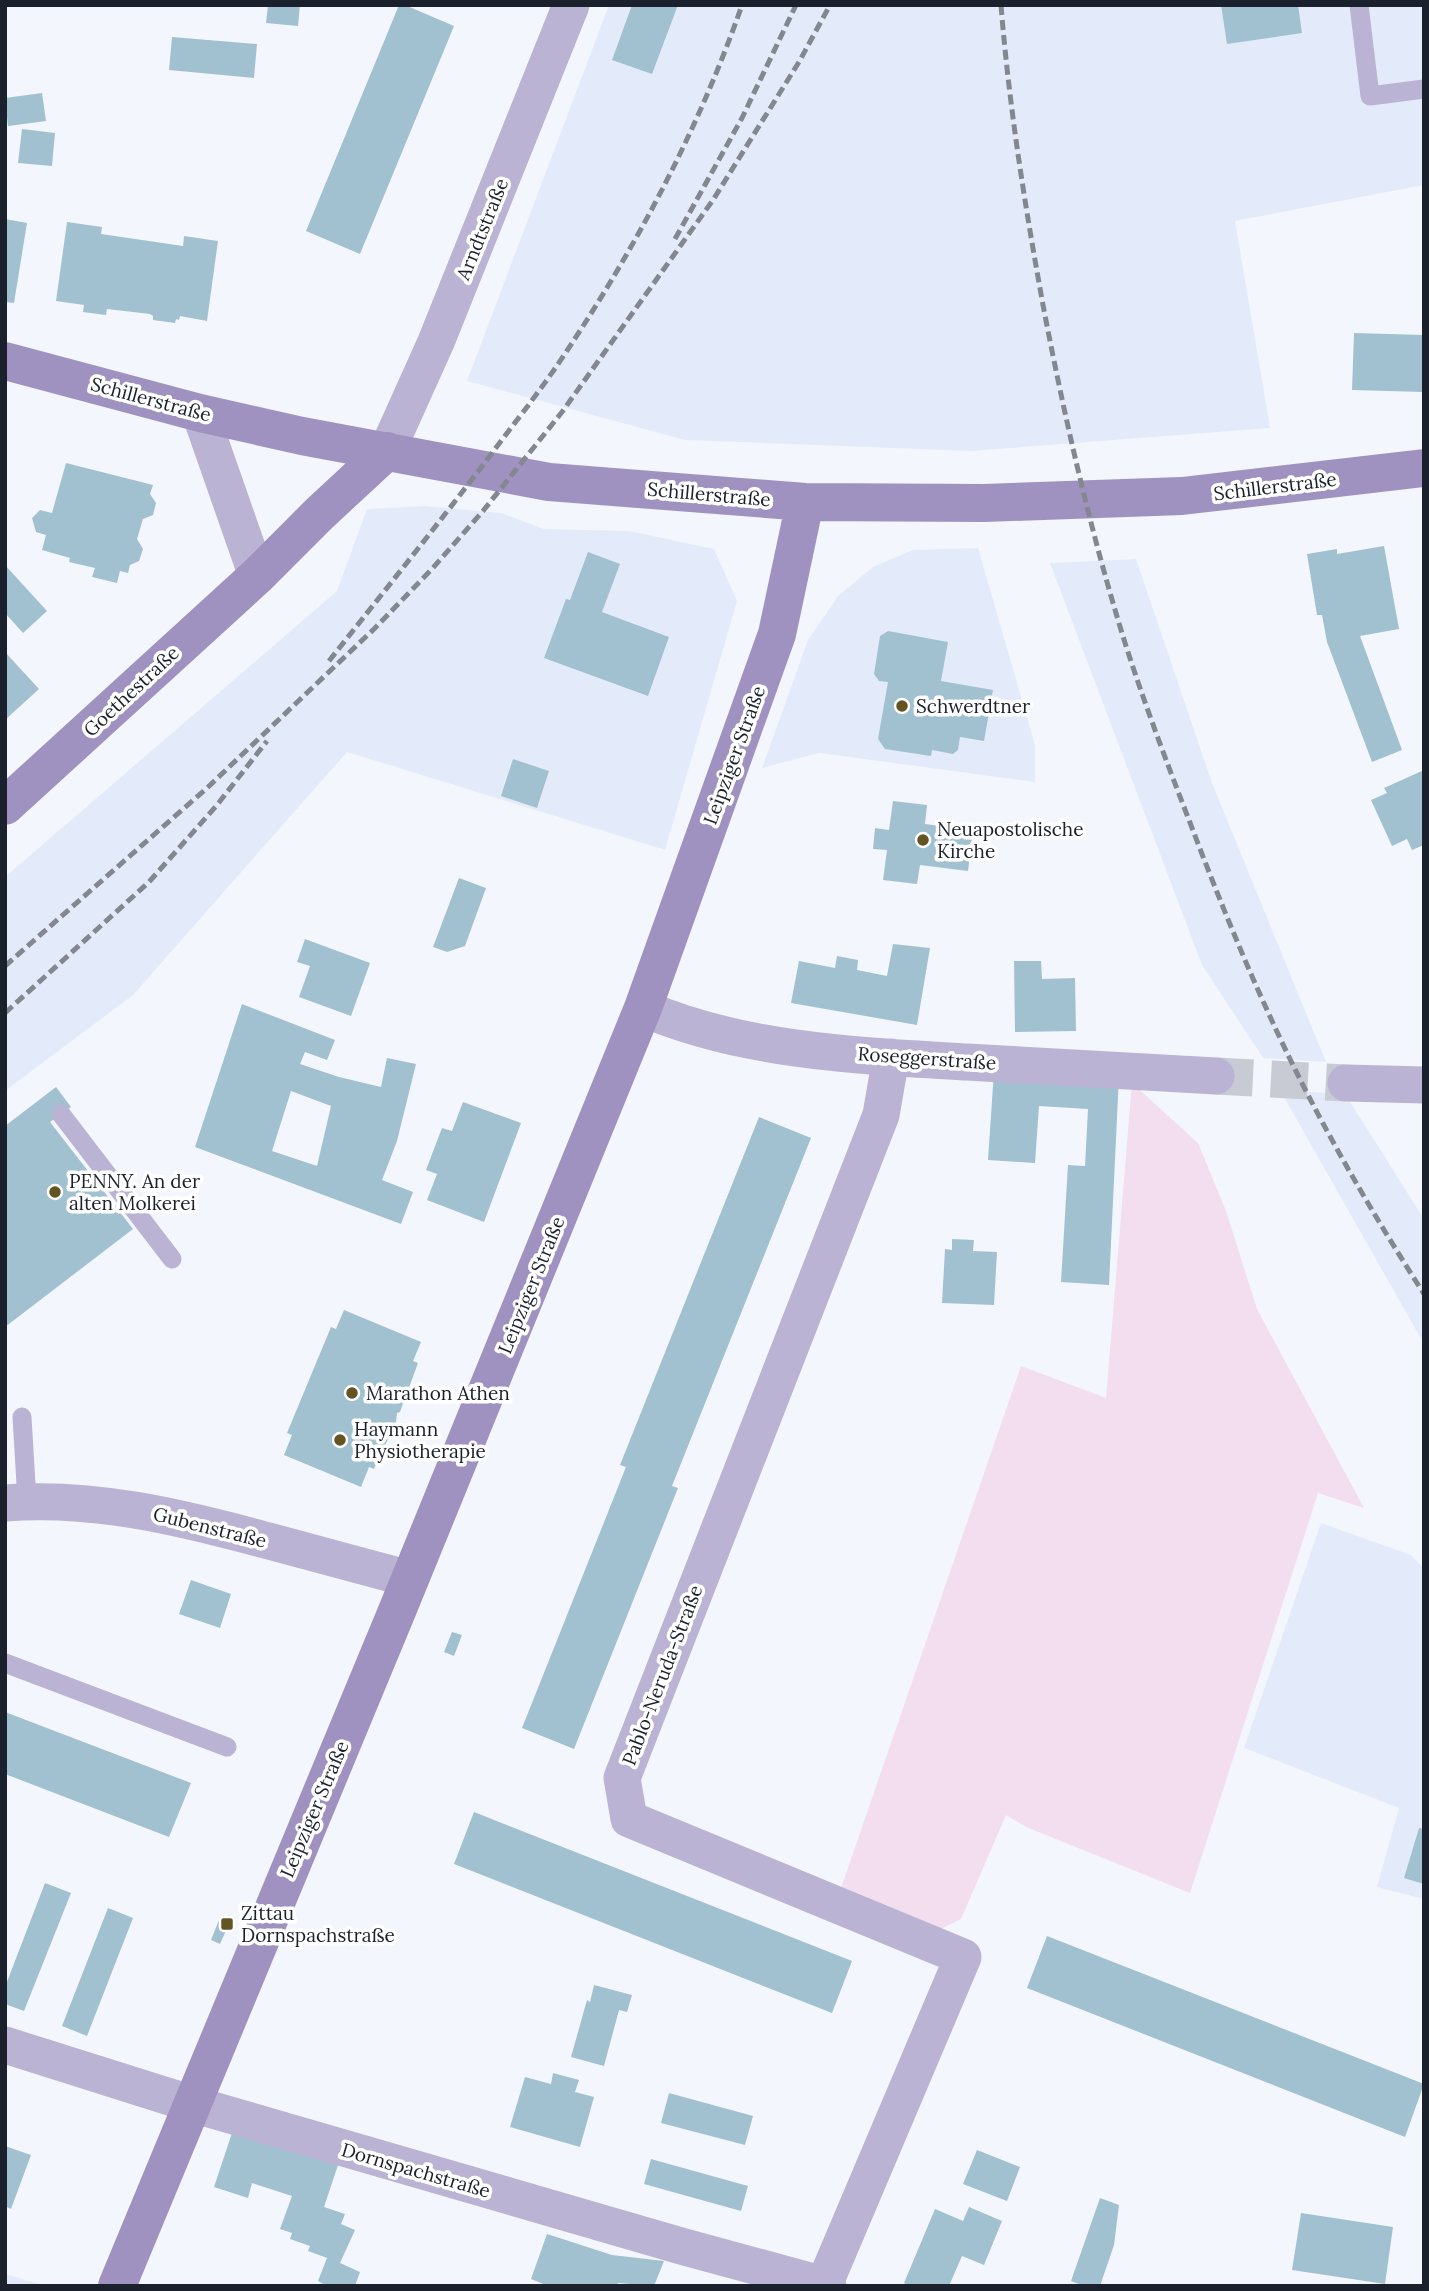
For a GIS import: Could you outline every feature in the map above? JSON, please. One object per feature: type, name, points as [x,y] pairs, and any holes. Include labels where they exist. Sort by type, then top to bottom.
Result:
[{"type":"main road","name":"Schillerstraße","points":[[5,361],[200,413],[302,436],[550,482],[805,502],[984,503],[1182,496],[1424,468]]},
{"type":"main road","name":"Goethestraße","points":[[5,806],[257,576],[387,451]]},
{"type":"main road","name":"Leipziger Straße","points":[[117,2286],[643,1008],[777,634],[805,502]]},
{"type":"street","name":"Arndtstraße","points":[[387,451],[436,342],[571,5]]},
{"type":"street","points":[[200,413],[257,576]]},
{"type":"street","name":"Roseggerstraße","points":[[643,1008],[690,1026],[782,1045],[891,1057],[1216,1076]]},
{"type":"street","name":"Pablo-Neruda-Straße","points":[[826,2285],[963,1956],[629,1819],[622,1778],[881,1115],[891,1057]]},
{"type":"street","points":[[1346,1083],[1424,1085]]},
{"type":"street","name":"Gubenstraße","points":[[16,1502],[88,1504],[150,1512],[225,1529],[410,1579]]},
{"type":"street","name":"Dornspachstraße","points":[[5,2045],[192,2104],[669,2243],[826,2285]]},
{"type":"lane","points":[[1359,5],[1370,96],[1424,89]]},
{"type":"lane","points":[[61,1114],[172,1259]]},
{"type":"lane","points":[[16,1502],[22,1417]]},
{"type":"lane","points":[[5,1663],[227,1747]]},
{"type":"shaded area","points":[[609,5],[1424,5],[1424,185],[1235,221],[1270,428],[971,451],[685,440],[467,381]]},
{"type":"shaded area","points":[[424,506],[501,513],[544,529],[629,531],[714,549],[737,601],[665,850],[347,752],[133,995],[5,1091],[5,877],[337,591],[367,509]]},
{"type":"shaded area","points":[[978,548],[1035,745],[1035,782],[819,753],[762,768],[808,640],[838,596],[873,567],[913,550]]},
{"type":"shaded area","points":[[1136,559],[1212,783],[1326,1062],[1263,1058],[1202,965],[1050,563]]},
{"type":"shaded area","points":[[1132,1083],[1198,1143],[1226,1211],[1257,1309],[1364,1508],[1318,1493],[1190,1893],[1026,1827],[1006,1815],[961,1919],[935,1932],[840,1891],[1021,1366],[1106,1398]]},
{"type":"shaded area","points":[[1280,1090],[1345,1094],[1424,1219],[1424,1344]]},
{"type":"shaded area","points":[[1321,1523],[1411,1555],[1424,1569],[1424,1899],[1377,1887],[1399,1808],[1244,1748]]},
{"type":"shaded area","points":[[5,2274],[46,2286],[5,2286]]},
{"type":"building","points":[[268,5],[300,5],[298,26],[266,23]]},
{"type":"building","points":[[399,5],[405,5],[454,26],[360,254],[306,231]]},
{"type":"building","points":[[632,5],[678,5],[652,74],[612,60]]},
{"type":"building","points":[[1221,5],[1298,5],[1302,33],[1227,44]]},
{"type":"building","points":[[172,37],[257,44],[254,78],[169,70]]},
{"type":"building","points":[[42,93],[46,121],[8,126],[5,98]]},
{"type":"building","points":[[22,129],[55,133],[52,166],[18,163]]},
{"type":"building","points":[[5,219],[27,223],[14,303],[5,302]]},
{"type":"building","points":[[67,222],[102,227],[101,234],[183,246],[184,236],[218,241],[207,321],[180,316],[175,323],[153,320],[150,314],[107,309],[106,315],[83,312],[84,305],[56,301]]},
{"type":"building","points":[[1354,333],[1424,335],[1424,392],[1352,390]]},
{"type":"building","points":[[66,463],[153,485],[150,494],[156,503],[153,515],[143,519],[137,539],[143,549],[139,561],[130,565],[128,573],[120,571],[117,583],[92,577],[95,568],[69,562],[70,558],[42,550],[46,535],[36,532],[32,518],[40,510],[52,513]]},
{"type":"building","points":[[1384,546],[1399,629],[1360,636],[1402,750],[1372,762],[1327,642],[1322,615],[1317,615],[1307,554],[1337,549],[1337,554]]},
{"type":"building","points":[[588,552],[620,564],[602,612],[669,637],[648,696],[544,658],[566,599],[570,600]]},
{"type":"building","points":[[5,565],[47,611],[23,633],[5,613]]},
{"type":"building","name":"Schwerdtner","points":[[888,631],[948,642],[941,681],[993,690],[984,741],[960,737],[958,750],[953,754],[932,750],[931,756],[885,749],[878,739],[888,682],[879,681],[874,674],[880,636]]},
{"type":"building","points":[[5,652],[39,689],[5,720]]},
{"type":"building","points":[[513,759],[549,771],[537,808],[501,796]]},
{"type":"building","points":[[1424,770],[1424,845],[1412,850],[1407,839],[1392,846],[1371,800],[1387,793],[1384,788]]},
{"type":"building","name":"Neuapostolische Kirche","points":[[893,801],[927,805],[925,824],[973,830],[968,871],[920,865],[917,884],[883,880],[887,850],[873,849],[875,828],[889,830]]},
{"type":"building","points":[[459,878],[486,888],[465,946],[447,952],[433,947]]},
{"type":"building","points":[[305,939],[370,963],[351,1016],[299,997],[310,966],[297,962]]},
{"type":"building","points":[[893,944],[930,948],[917,1025],[791,1003],[799,961],[835,968],[837,956],[858,960],[857,970],[887,976]]},
{"type":"building","points":[[1014,961],[1041,961],[1042,979],[1075,978],[1076,1031],[1015,1032]]},
{"type":"building","points":[[242,1004],[335,1040],[327,1060],[305,1052],[300,1064],[381,1087],[387,1058],[416,1064],[397,1141],[382,1180],[413,1192],[401,1224],[195,1147]],"holes":[[[291,1091],[331,1106],[317,1166],[272,1151]]]},
{"type":"building","points":[[994,1071],[1119,1076],[1109,1285],[1061,1282],[1068,1165],[1085,1166],[1088,1109],[1039,1106],[1035,1163],[988,1160]]},
{"type":"building","name":"PENNY. An der alten Molkerei","points":[[56,1087],[71,1107],[50,1122],[133,1229],[5,1327],[5,1126]]},
{"type":"building","points":[[463,1102],[521,1123],[484,1222],[427,1200],[437,1174],[426,1170],[442,1128],[452,1131]]},
{"type":"building","points":[[759,1117],[811,1138],[672,1486],[678,1488],[574,1749],[522,1728],[626,1467],[620,1465]]},
{"type":"building","points":[[952,1239],[974,1240],[973,1251],[997,1252],[994,1305],[942,1303],[945,1249],[952,1250]]},
{"type":"building","points":[[344,1310],[421,1342],[413,1361],[418,1363],[400,1412],[397,1413],[396,1422],[374,1469],[369,1467],[361,1487],[284,1455],[292,1435],[287,1433],[331,1327],[336,1329]]},
{"type":"building","points":[[191,1580],[231,1594],[220,1628],[179,1614]]},
{"type":"building","points":[[452,1632],[462,1635],[454,1656],[444,1652]]},
{"type":"building","points":[[5,1712],[191,1783],[169,1837],[5,1774]]},
{"type":"building","points":[[474,1812],[852,1961],[832,2013],[454,1864]]},
{"type":"building","points":[[1419,1828],[1424,1829],[1424,1884],[1404,1878]]},
{"type":"building","points":[[45,1883],[71,1893],[24,2011],[5,2004],[5,1987]]},
{"type":"building","points":[[108,1908],[133,1918],[87,2036],[62,2026]]},
{"type":"building","points":[[219,1920],[229,1924],[220,1944],[211,1940]]},
{"type":"building","points":[[1047,1936],[1424,2084],[1405,2137],[1027,1988]]},
{"type":"building","points":[[594,1985],[632,1995],[627,2012],[619,2010],[604,2066],[571,2057],[587,2000],[590,2002]]},
{"type":"building","points":[[553,2073],[579,2080],[575,2092],[594,2097],[580,2147],[510,2127],[525,2077],[551,2084]]},
{"type":"building","points":[[669,2093],[753,2116],[745,2145],[661,2123]]},
{"type":"building","points":[[233,2130],[338,2165],[324,2207],[345,2214],[341,2224],[355,2230],[340,2263],[360,2272],[355,2286],[327,2286],[318,2281],[327,2258],[308,2251],[310,2246],[290,2239],[292,2233],[280,2229],[292,2196],[252,2183],[248,2198],[214,2187]]},
{"type":"building","points":[[5,2146],[31,2155],[11,2209],[5,2206]]},
{"type":"building","points":[[977,2150],[1020,2167],[1007,2201],[963,2184]]},
{"type":"building","points":[[651,2159],[748,2186],[741,2211],[644,2184]]},
{"type":"building","points":[[1100,2198],[1119,2205],[1114,2245],[1100,2286],[1084,2286],[1071,2281]]},
{"type":"building","points":[[969,2207],[1002,2221],[984,2265],[962,2256],[949,2286],[910,2286],[904,2283],[935,2209],[963,2221]]},
{"type":"building","points":[[1301,2213],[1393,2227],[1385,2284],[1292,2270]]},
{"type":"building","points":[[547,2234],[612,2255],[664,2261],[654,2286],[618,2283],[617,2286],[548,2286],[531,2279]]},
{"type":"tunnel","points":[[1216,1076],[1346,1083]]},
{"type":"railway","points":[[329,661],[521,414],[584,325],[661,192],[705,100],[742,5]]},
{"type":"railway","points":[[675,239],[742,118],[796,5]]},
{"type":"railway","points":[[5,966],[207,788],[374,629],[483,511],[562,412],[713,200],[799,62],[830,5]]},
{"type":"railway","points":[[1001,5],[1018,156],[1043,305],[1080,477],[1126,646],[1156,734],[1213,881],[1277,1032],[1338,1150],[1424,1294]]},
{"type":"railway","points":[[5,1013],[149,882],[217,805],[267,741]]},
{"type":"place","name":"Schwerdtner","points":[[902,706]]},
{"type":"place","name":"Neuapostolische Kirche","points":[[923,840]]},
{"type":"place","name":"PENNY. An der alten Molkerei","points":[[55,1192]]},
{"type":"place","name":"Marathon Athen","points":[[352,1393]]},
{"type":"place","name":"Haymann Physiotherapie","points":[[340,1440]]},
{"type":"place","name":"Zittau Dornspachstraße","points":[[227,1924]]}]
